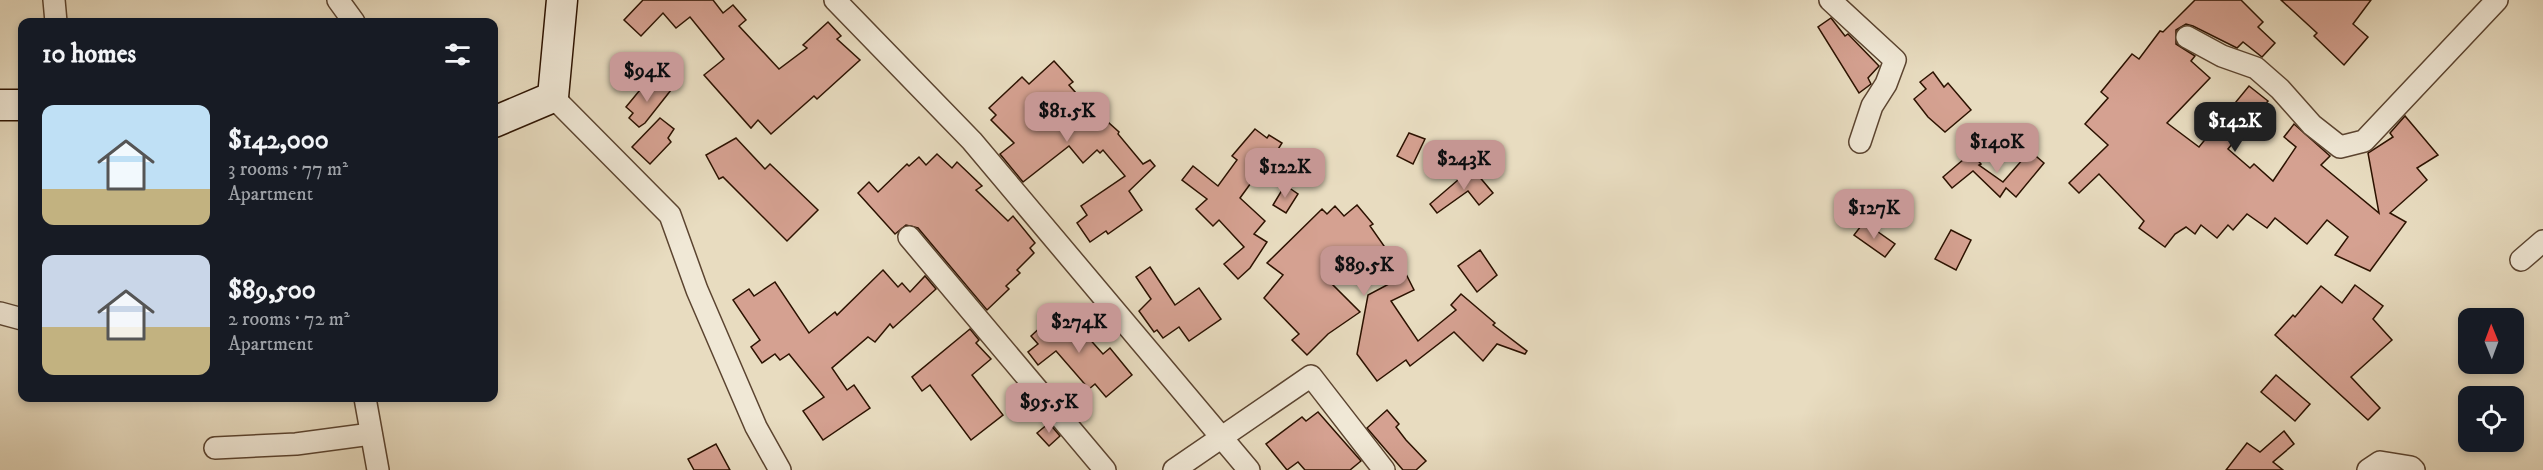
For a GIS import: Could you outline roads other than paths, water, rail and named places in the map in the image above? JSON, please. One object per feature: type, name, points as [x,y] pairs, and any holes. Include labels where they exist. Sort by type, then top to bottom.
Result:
[{"type":"street","points":[[54,0],[56,18]]},
{"type":"street","points":[[338,0],[351,18]]},
{"type":"street","points":[[553,97],[562,0]]},
{"type":"street","points":[[835,0],[972,141],[1249,470]]},
{"type":"street","points":[[1830,0],[1895,60],[1886,84],[1872,106],[1860,142]]},
{"type":"street","points":[[2187,37],[2222,56],[2256,68],[2280,89],[2312,125],[2340,147],[2364,141],[2497,0]]},
{"type":"street","points":[[498,120],[553,97]]},
{"type":"street","points":[[553,97],[670,215],[697,290],[756,427],[780,470]]},
{"type":"street","points":[[0,105],[18,105]]},
{"type":"street","points":[[909,237],[1105,470]]},
{"type":"street","points":[[2521,260],[2543,241]]},
{"type":"street","points":[[0,313],[18,318]]},
{"type":"street","points":[[1174,470],[1311,376],[1384,470]]},
{"type":"street","points":[[366,402],[378,470]]},
{"type":"street","points":[[215,448],[296,444],[372,434]]},
{"type":"street","points":[[2368,470],[2380,462],[2411,467],[2414,470]]}]
